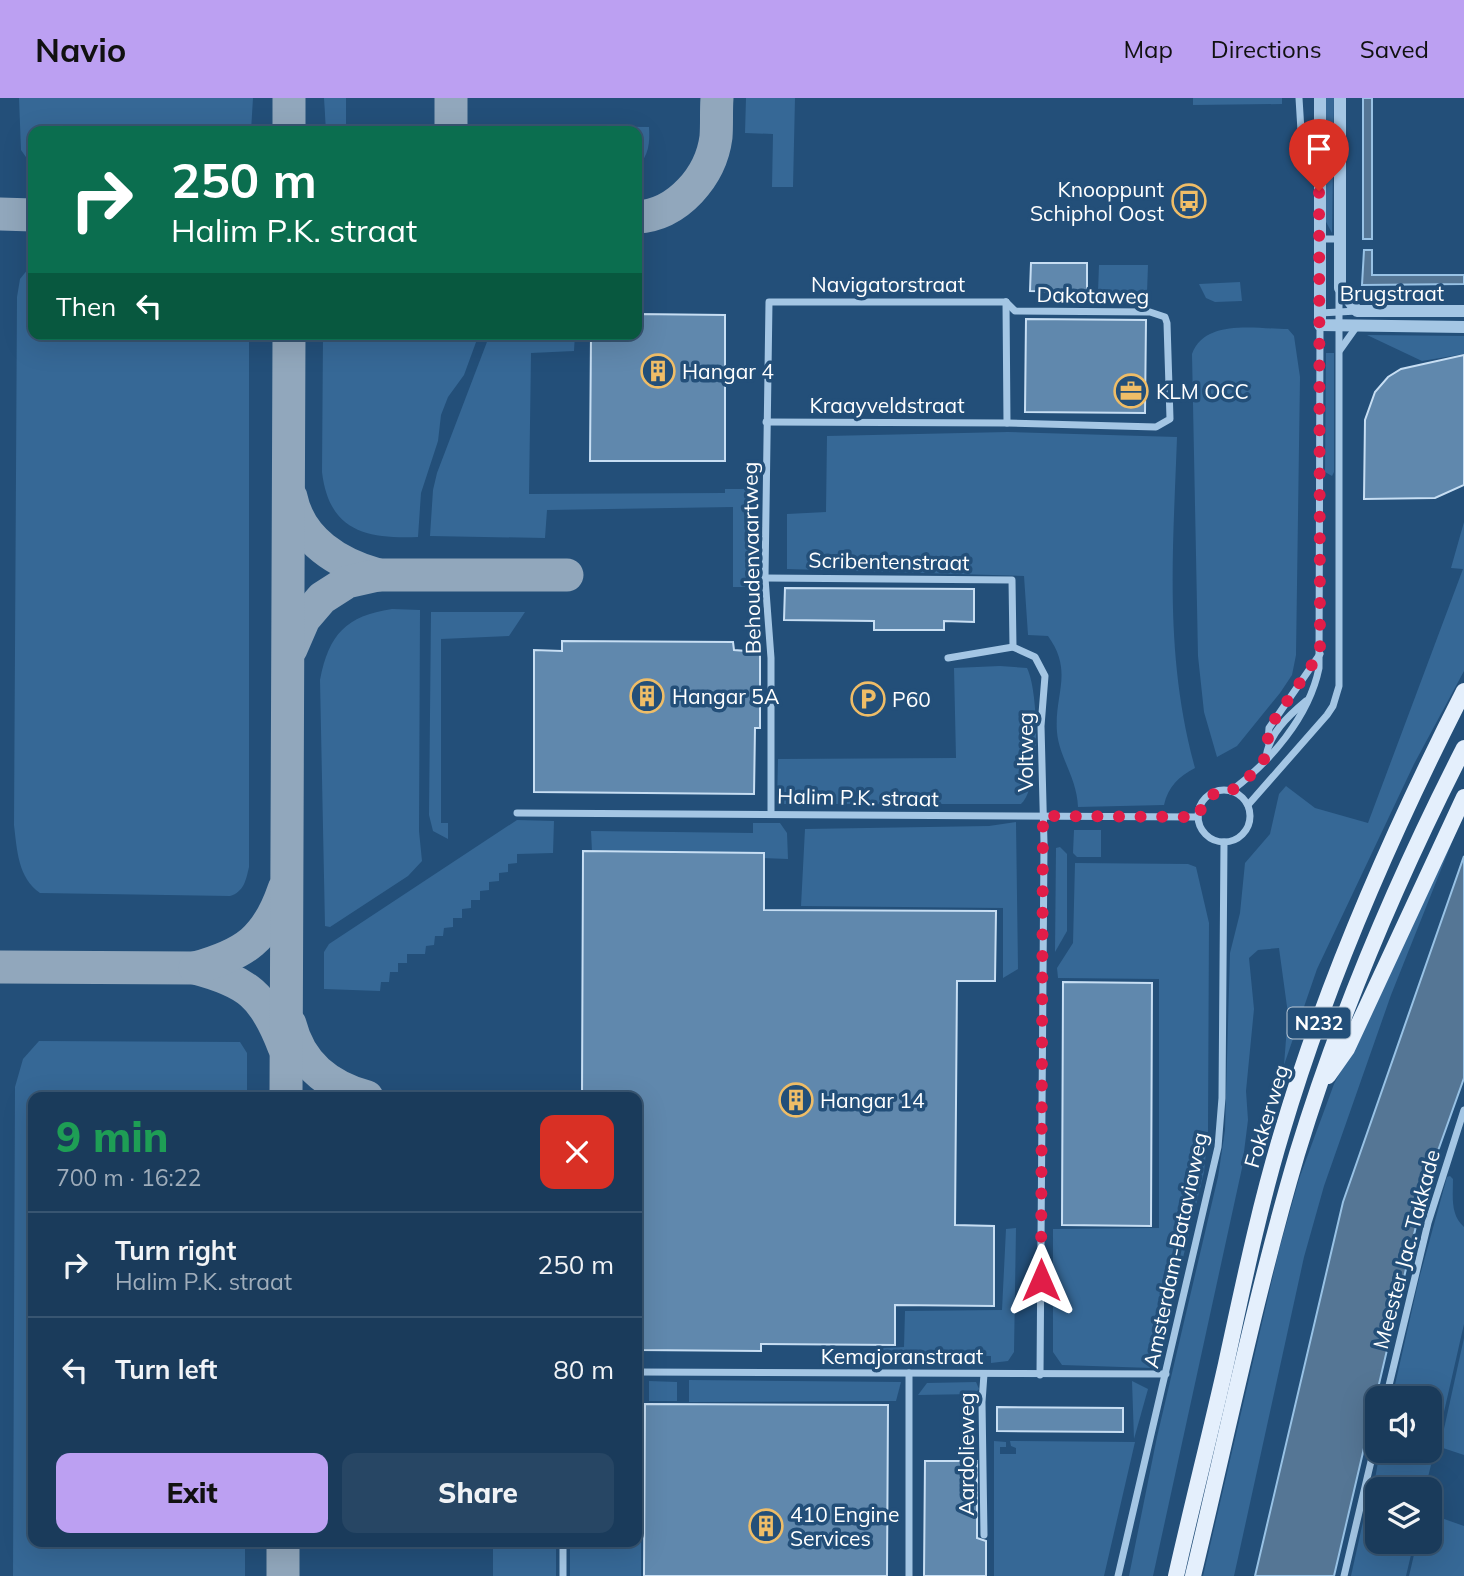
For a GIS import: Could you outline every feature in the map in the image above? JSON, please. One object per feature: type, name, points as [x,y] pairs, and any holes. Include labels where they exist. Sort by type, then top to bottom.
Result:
[{"type":"main road","name":"Fokkerweg","points":[[1176,1576],[1282,1130],[1311,1045],[1378,872],[1408,802],[1464,691]]},
{"type":"main road","name":"Fokkerweg","points":[[1193,1576],[1271,1251],[1318,1090],[1387,907],[1464,748]]},
{"type":"main road","name":"N232","points":[[1318,1090],[1348,1049],[1464,797]]},
{"type":"street","points":[[1300,98],[1302,147]]},
{"type":"street","points":[[1231,791],[1248,778],[1295,725],[1316,683],[1320,653],[1320,98]]},
{"type":"street","points":[[1248,805],[1327,715],[1338,695],[1341,668],[1338,326],[1340,98]]},
{"type":"street","points":[[1320,239],[1340,239]]},
{"type":"street","points":[[1340,288],[1357,312]]},
{"type":"street","name":"Navigatorstraat","points":[[769,302],[1006,302]]},
{"type":"street","name":"Behoudenvaartweg","points":[[769,302],[765,578],[771,658],[771,814]]},
{"type":"street","points":[[1006,302],[1007,423]]},
{"type":"street","name":"Dakotaweg","points":[[1006,302],[1015,311],[1150,312],[1165,317],[1170,419],[1156,427],[1007,423]]},
{"type":"street","name":"Brugstraat","points":[[1320,319],[1338,312],[1464,311]]},
{"type":"street","name":"Brugstraat","points":[[1320,319],[1338,326],[1464,327]]},
{"type":"street","points":[[1340,351],[1357,326]]},
{"type":"street","name":"Kraayveldstraat","points":[[766,422],[1007,423]]},
{"type":"street","name":"Scribentenstraat","points":[[765,578],[1012,580],[1013,647]]},
{"type":"street","points":[[948,658],[1013,647]]},
{"type":"street","name":"Voltweg","points":[[1013,647],[1035,657],[1045,676],[1041,726],[1043,816],[1040,1374]]},
{"type":"street","points":[[1266,757],[1269,728],[1320,653]]},
{"type":"street","points":[[1268,742],[1287,718],[1309,699]]},
{"type":"street","points":[[1221,790],[1231,791],[1241,796],[1248,805],[1248,827],[1242,835],[1224,842],[1206,835],[1198,817],[1205,799],[1221,790]]},
{"type":"street","name":"Halim P.K. straat","points":[[517,813],[1198,817]]},
{"type":"street","name":"Amsterdam-Bataviaweg","points":[[1118,1576],[1218,1147],[1222,1098],[1224,842]]},
{"type":"street","name":"Meester Jac. Takkade","points":[[1389,1386],[1428,1223],[1464,1110]]},
{"type":"street","name":"Kemajoranstraat","points":[[642,1372],[1166,1374]]},
{"type":"street","points":[[909,1373],[909,1576]]},
{"type":"street","name":"Aardolieweg","points":[[984,1374],[982,1402],[985,1535]]},
{"type":"street","points":[[1343,1576],[1370,1463]]},
{"type":"street","points":[[563,1547],[563,1576]]},
{"type":"shaded area","points":[[19,98],[253,98],[251,126],[28,126],[28,160],[21,150]]},
{"type":"shaded area","points":[[324,98],[346,98],[346,126],[326,126]]},
{"type":"shaded area","points":[[746,98],[795,98],[793,187],[772,187],[773,134],[745,133]]},
{"type":"shaded area","points":[[1193,98],[1282,98],[1282,104],[1193,105]]},
{"type":"shaded area","points":[[1325,98],[1334,98],[1332,233],[1325,220]]},
{"type":"shaded area","points":[[1363,98],[1372,98],[1372,239],[1363,239]]},
{"type":"shaded area","points":[[642,127],[649,127],[648,149],[642,161]]},
{"type":"shaded area","points":[[1364,250],[1372,250],[1372,275],[1464,275],[1464,284],[1362,285]]},
{"type":"shaded area","points":[[1099,265],[1148,265],[1147,293],[1098,292]]},
{"type":"shaded area","points":[[28,269],[28,340],[249,340],[249,867],[241,888],[230,896],[40,893],[27,880],[20,863],[14,825],[17,297],[20,279]]},
{"type":"shaded area","points":[[1240,282],[1242,301],[1215,302],[1206,298],[1199,284]]},
{"type":"shaded area","points":[[1247,327],[1288,329],[1294,336],[1300,377],[1296,655],[1292,675],[1280,693],[1237,746],[1217,757],[1204,712],[1198,656],[1192,354],[1208,335],[1220,330]]},
{"type":"shaded area","points":[[1367,335],[1464,336],[1464,354],[1422,361]]},
{"type":"shaded area","points":[[323,340],[477,340],[464,375],[448,397],[441,415],[438,441],[421,493],[418,537],[382,536],[353,527],[342,519],[333,507],[326,492],[322,472]]},
{"type":"shaded area","points":[[488,340],[575,340],[574,351],[531,353],[529,494],[725,493],[725,489],[748,489],[748,587],[733,587],[733,507],[547,510],[545,538],[430,536],[437,473]]},
{"type":"shaded area","points":[[1326,353],[1334,353],[1332,476],[1325,472]]},
{"type":"shaded area","points":[[1008,432],[1177,437],[1173,562],[1175,644],[1185,726],[1195,768],[1175,783],[1164,805],[1078,807],[1075,787],[1058,741],[1060,661],[1048,636],[1028,635],[1024,576],[787,569],[787,514],[826,512],[827,436]]},
{"type":"shaded area","points":[[1464,522],[1464,671],[1414,764],[1317,969],[1284,1065],[1288,1014],[1279,948],[1258,950],[1249,958],[1254,1009],[1246,1091],[1248,1120],[1242,1168],[1153,1576],[1129,1576],[1157,1437],[1218,1177],[1225,1130],[1230,953],[1240,913],[1245,863],[1270,834],[1279,794],[1286,786],[1315,808],[1368,823],[1463,569],[1451,568]]},
{"type":"shaded area","points":[[392,609],[420,610],[419,831],[422,861],[408,876],[330,927],[325,926],[320,680],[329,650],[342,630],[351,622]]},
{"type":"shaded area","points":[[431,612],[525,612],[509,636],[441,639],[441,823],[448,823],[448,839],[433,831],[429,815]]},
{"type":"shaded area","points":[[954,668],[1027,668],[1034,697],[1035,759],[1032,779],[1021,804],[777,804],[778,759],[956,758]]},
{"type":"shaded area","points":[[517,820],[554,821],[553,853],[517,854],[517,863],[508,864],[508,872],[499,873],[499,881],[489,882],[489,890],[480,891],[480,900],[471,900],[471,908],[462,909],[462,918],[453,918],[453,927],[444,928],[443,936],[435,936],[434,945],[426,946],[425,954],[407,954],[407,963],[398,963],[398,972],[390,972],[389,982],[381,982],[380,991],[324,989],[324,952],[329,944]]},
{"type":"shaded area","points":[[1016,822],[1018,969],[1003,978],[1003,908],[801,906],[805,829],[989,826]]},
{"type":"shaded area","points":[[753,823],[780,823],[787,833],[788,859],[592,852],[591,831],[753,833]]},
{"type":"shaded area","points":[[1458,827],[1391,995],[1324,1186],[1304,1257],[1234,1576],[1203,1576],[1279,1250],[1299,1179],[1334,1084],[1381,993]]},
{"type":"shaded area","points":[[1074,830],[1101,830],[1101,857],[1077,857],[1073,853]]},
{"type":"shaded area","points":[[1060,847],[1067,854],[1067,931],[1055,952],[1056,848]]},
{"type":"shaded area","points":[[1464,856],[1464,1078],[1434,1162],[1417,1222],[1379,1386],[1365,1386],[1365,1444],[1334,1576],[1255,1576],[1343,1202]]},
{"type":"shaded area","points":[[1075,863],[1188,864],[1196,867],[1209,923],[1208,1131],[1204,1172],[1159,1356],[1152,1368],[1062,1365],[1053,1352],[1053,1229],[1159,1228],[1159,979],[1058,978],[1057,968],[1073,943]]},
{"type":"shaded area","points":[[39,1041],[240,1042],[247,1053],[247,1092],[28,1092],[28,1547],[245,1547],[245,1576],[13,1576],[15,1087],[23,1059]]},
{"type":"shaded area","points":[[1447,1177],[1453,1179],[1454,1211],[1464,1227],[1464,1324],[1442,1421],[1442,1386],[1395,1386],[1419,1279]]},
{"type":"shaded area","points":[[1016,1228],[1014,1352],[1008,1361],[991,1363],[991,1356],[883,1355],[883,1348],[904,1347],[905,1311],[1002,1310],[1006,1229]]},
{"type":"shaded area","points":[[1464,1338],[1464,1455],[1442,1448]]},
{"type":"shaded area","points":[[689,1380],[901,1382],[896,1401],[689,1402]]},
{"type":"shaded area","points":[[649,1381],[677,1382],[677,1401],[649,1401]]},
{"type":"shaded area","points":[[1132,1381],[1148,1389],[1134,1439]]},
{"type":"shaded area","points":[[976,1382],[979,1389],[974,1394],[918,1395],[927,1383]]},
{"type":"shaded area","points":[[994,1441],[1006,1442],[1006,1447],[1000,1447],[1000,1454],[1016,1454],[1016,1448],[1011,1446],[1010,1441],[1135,1442],[1104,1576],[994,1576]]},
{"type":"shaded area","points":[[1378,1463],[1432,1463],[1428,1477],[1375,1477]]},
{"type":"shaded area","points":[[1365,1513],[1365,1554],[1411,1554],[1406,1576],[1351,1576]]},
{"type":"shaded area","points":[[1442,1518],[1464,1526],[1464,1576],[1409,1576],[1414,1554],[1442,1554]]},
{"type":"shaded area","points":[[493,1547],[556,1547],[556,1576],[493,1576]]},
{"type":"shaded area","points":[[570,1547],[641,1547],[641,1576],[570,1576]]},
{"type":"building","points":[[1031,263],[1087,263],[1087,292],[1030,291]]},
{"type":"building","name":"Hangar 4","points":[[642,314],[725,315],[725,461],[590,461],[591,340],[642,340]]},
{"type":"building","points":[[1026,319],[1146,320],[1145,413],[1025,412]]},
{"type":"building","points":[[1464,355],[1464,485],[1435,498],[1364,499],[1365,420],[1375,392],[1388,377],[1401,369]]},
{"type":"building","points":[[785,588],[974,589],[974,622],[944,621],[944,630],[874,630],[874,621],[784,620]]},
{"type":"building","name":"Hangar 5A","points":[[562,641],[733,642],[734,650],[760,652],[760,728],[755,728],[754,794],[534,792],[534,650],[562,651]]},
{"type":"building","name":"Hangar 14","points":[[583,851],[764,853],[764,910],[996,911],[995,981],[957,981],[955,1225],[994,1226],[994,1306],[895,1305],[895,1345],[761,1344],[761,1351],[642,1350],[642,1092],[582,1092]]},
{"type":"building","points":[[1063,982],[1152,983],[1151,1226],[1062,1225]]},
{"type":"building","name":"410 Engine Services","points":[[645,1404],[888,1405],[887,1576],[644,1576]]},
{"type":"building","points":[[997,1407],[1123,1408],[1123,1432],[997,1431]]},
{"type":"building","points":[[925,1461],[977,1461],[977,1538],[986,1541],[986,1576],[924,1576]]},
{"type":"taxiway","points":[[289,98],[289,126]]},
{"type":"taxiway","points":[[451,98],[451,126]]},
{"type":"taxiway","points":[[642,216],[652,215],[679,201],[700,179],[713,152],[717,98]]},
{"type":"taxiway","points":[[0,214],[28,215]]},
{"type":"taxiway","points":[[286,1092],[289,340]]},
{"type":"taxiway","points":[[291,497],[303,526],[323,548],[349,564],[378,575]]},
{"type":"taxiway","points":[[291,649],[304,619],[322,598],[347,582],[378,575],[567,575]]},
{"type":"taxiway","points":[[195,968],[228,957],[252,942],[270,920],[284,889]]},
{"type":"taxiway","points":[[0,967],[195,968],[213,973],[252,993],[269,1015],[284,1047]]},
{"type":"taxiway","points":[[290,1024],[308,1062],[328,1080],[353,1092]]},
{"type":"taxiway","points":[[283,1547],[283,1576]]},
{"type":"place","name":"Knooppunt Schiphol Oost","points":[[1189,201]]},
{"type":"place","name":"Hangar 4","points":[[658,371]]},
{"type":"place","name":"KLM OCC","points":[[1131,391]]},
{"type":"place","name":"Hangar 5A","points":[[647,696]]},
{"type":"place","name":"P60","points":[[868,699]]},
{"type":"place","name":"Hangar 14","points":[[796,1100]]},
{"type":"place","name":"410 Engine Services","points":[[766,1526]]},
{"type":"route","points":[[1041,1280],[1043,816],[1198,817],[1205,799],[1221,790],[1231,791],[1248,778],[1266,757],[1269,728],[1320,653],[1319,191]]}]
